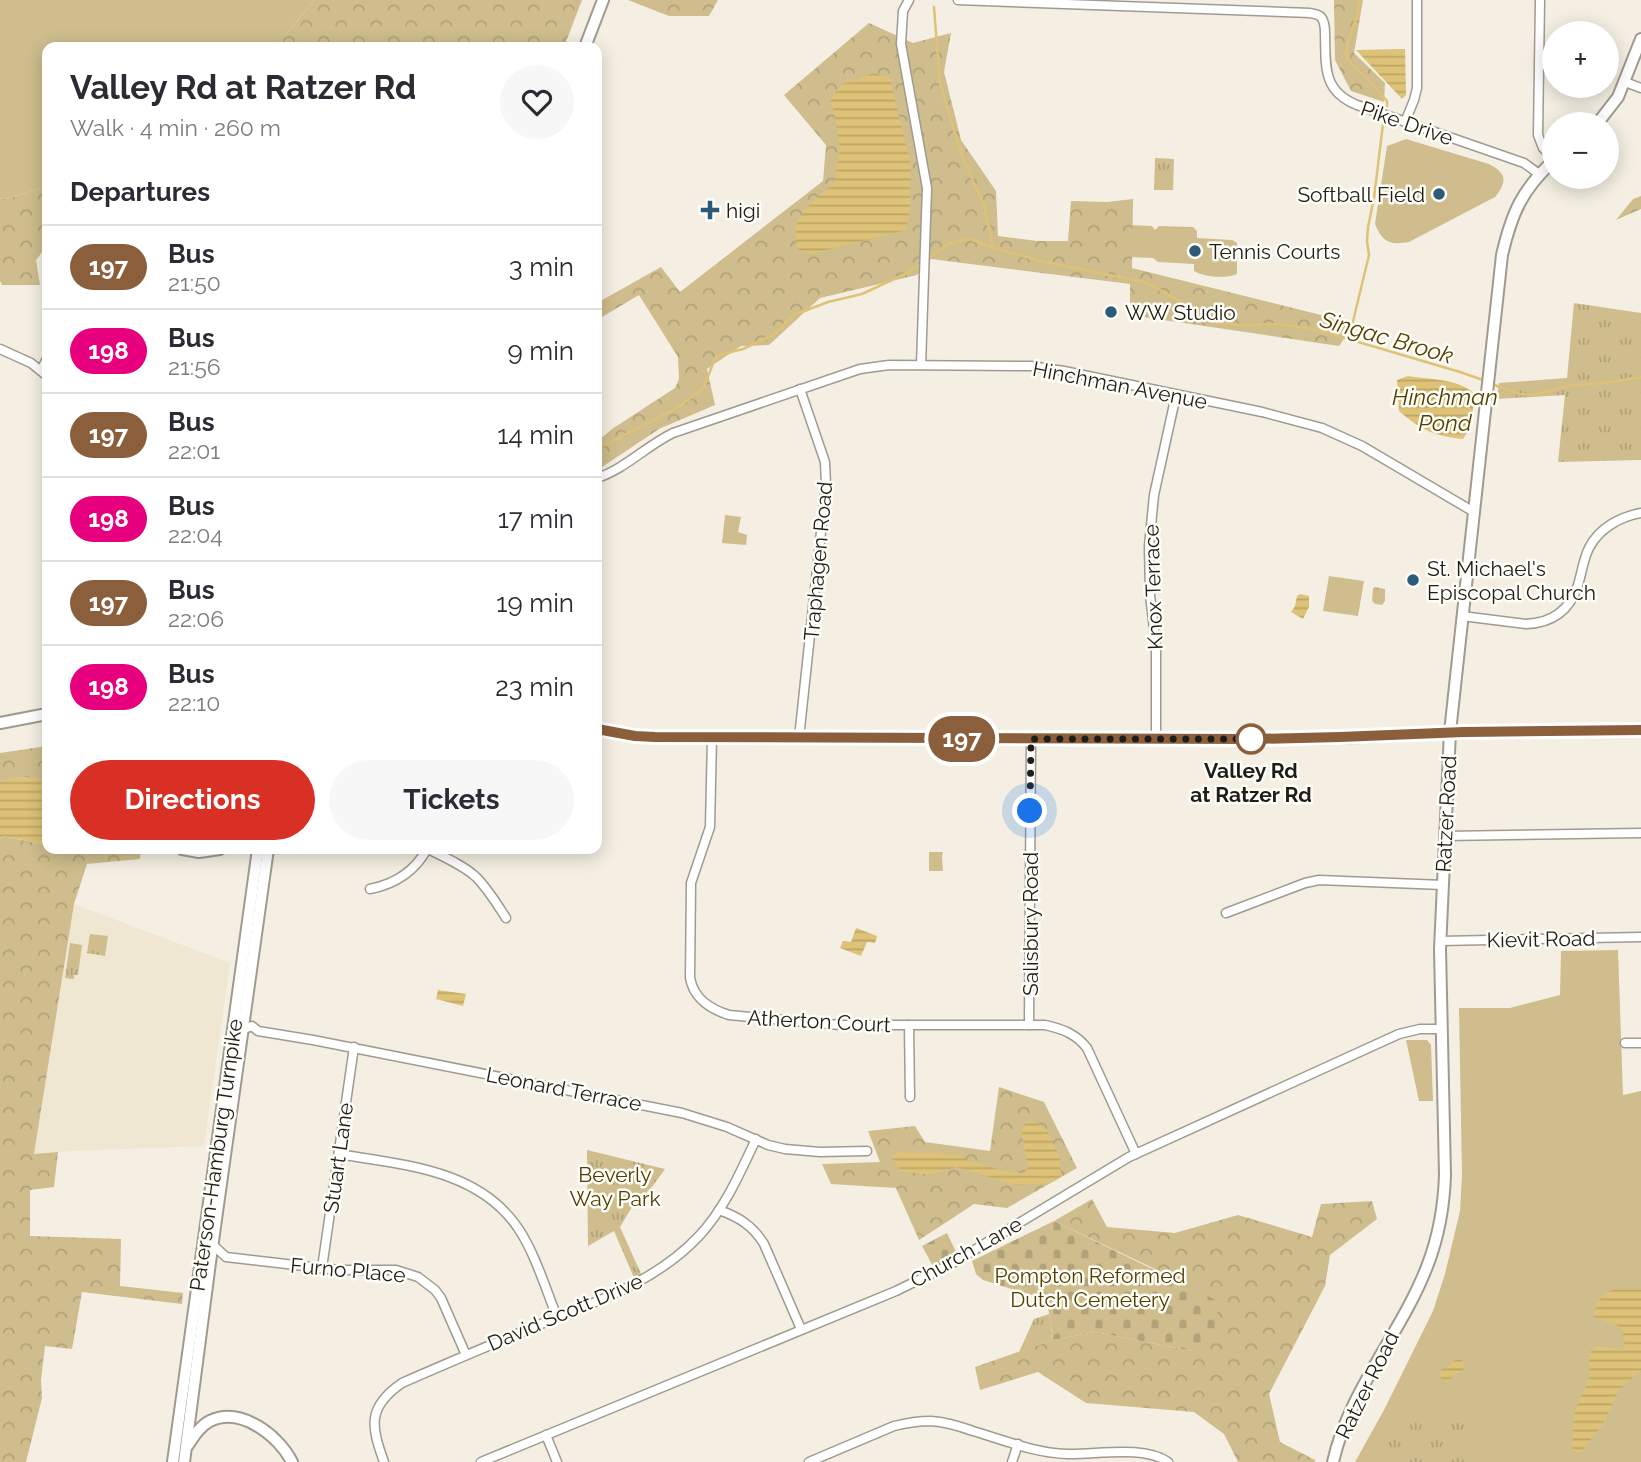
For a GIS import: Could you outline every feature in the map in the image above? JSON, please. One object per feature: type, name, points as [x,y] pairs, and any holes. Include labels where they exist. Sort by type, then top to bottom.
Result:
[{"type":"main road","points":[[587,42],[603,0]]},
{"type":"main road","points":[[1606,112],[1618,97],[1641,39]]},
{"type":"main road","name":"Ratzer Road","points":[[1333,1462],[1350,1411],[1428,1264],[1443,1208],[1445,1175],[1440,941],[1450,732],[1502,254],[1517,205],[1542,171]]},
{"type":"main road","points":[[0,723],[42,715]]},
{"type":"main road","points":[[602,730],[635,736],[712,738],[1031,739],[1297,739],[1450,732],[1641,730]]},
{"type":"main road","name":"Paterson-Hamburg Turnpike","points":[[173,1462],[257,854]]},
{"type":"main road","points":[[184,1462],[267,854]]},
{"type":"main road","points":[[186,1448],[199,1429],[207,1423],[222,1418],[237,1419],[254,1424],[273,1437],[292,1462]]},
{"type":"street","points":[[909,0],[903,11],[901,44],[927,188],[921,365]]},
{"type":"street","name":"Pike Drive","points":[[958,0],[1189,9],[1212,5],[1310,13],[1318,16],[1325,24],[1327,77],[1337,92],[1353,104],[1524,163],[1539,174]]},
{"type":"street","points":[[1189,9],[1194,0]]},
{"type":"street","points":[[1405,122],[1417,88],[1417,0]]},
{"type":"street","points":[[1540,0],[1538,135],[1542,145]]},
{"type":"street","points":[[1625,82],[1641,88]]},
{"type":"street","points":[[0,349],[31,363],[42,371]]},
{"type":"street","name":"Hinchman Avenue","points":[[602,476],[615,471],[673,433],[860,369],[889,365],[1031,366],[1262,412],[1322,428],[1364,447],[1475,512]]},
{"type":"street","name":"Traphagen Road","points":[[799,738],[827,485],[821,449],[800,389]]},
{"type":"street","name":"Knox Terrace","points":[[1156,739],[1156,646],[1150,595],[1149,540],[1154,495],[1176,395]]},
{"type":"street","points":[[1462,616],[1526,624],[1536,624],[1553,618],[1567,608],[1571,601],[1588,549],[1598,536],[1615,522],[1641,513]]},
{"type":"street","name":"Atherton Court","points":[[712,738],[710,827],[694,872],[691,895],[690,978],[698,997],[710,1007],[729,1015],[831,1024],[1056,1027],[1074,1035],[1087,1048],[1136,1154]]},
{"type":"street","name":"Salisbury Road","points":[[1029,1026],[1031,739]]},
{"type":"street","points":[[1445,836],[1641,833]]},
{"type":"street","points":[[370,889],[384,886],[407,873],[424,854]]},
{"type":"street","points":[[438,854],[465,868],[483,884],[506,918]]},
{"type":"street","points":[[1226,913],[1305,883],[1320,880],[1443,885]]},
{"type":"street","name":"Kievit Road","points":[[1440,941],[1641,937]]},
{"type":"street","points":[[909,1025],[910,1097]]},
{"type":"street","name":"Leonard Terrace","points":[[244,1028],[250,1035],[258,1031],[354,1048],[682,1113],[727,1127],[768,1145],[802,1151],[867,1151]]},
{"type":"street","name":"Church Lane","points":[[481,1462],[924,1278],[1136,1154],[1399,1034],[1420,1029],[1442,1029]]},
{"type":"street","points":[[1625,1043],[1641,1043]]},
{"type":"street","name":"Stuart Lane","points":[[322,1268],[354,1048]]},
{"type":"street","name":"David Scott Drive","points":[[384,1462],[374,1424],[380,1405],[402,1383],[615,1294],[653,1274],[700,1235],[734,1185],[756,1139]]},
{"type":"street","points":[[339,1154],[443,1174],[490,1198],[523,1236],[557,1317]]},
{"type":"street","points":[[719,1210],[741,1220],[758,1234],[801,1329]]},
{"type":"street","points":[[210,1266],[226,1257],[213,1245]]},
{"type":"street","name":"Furno Place","points":[[226,1257],[322,1268],[384,1269],[418,1277],[441,1298],[466,1355]]},
{"type":"street","points":[[809,1462],[894,1426],[919,1421],[944,1422],[1055,1454],[1143,1453],[1168,1462]]},
{"type":"street","points":[[546,1435],[557,1462]]},
{"type":"street","points":[[1012,1462],[1018,1444]]},
{"type":"shaded area","points":[[74,904],[230,963],[204,1146],[34,1154]]},
{"type":"green space","points":[[0,0],[314,0],[280,42],[42,42],[42,188],[6,199],[0,198]]},
{"type":"green space","points":[[314,0],[582,0],[566,42],[280,42]]},
{"type":"green space","points":[[628,0],[718,0],[709,16],[669,16]]},
{"type":"green space","points":[[1334,0],[1363,0],[1354,53],[1385,83],[1384,102],[1351,91],[1335,60]]},
{"type":"green space","points":[[869,23],[913,43],[951,33],[944,72],[961,140],[996,191],[998,236],[1037,241],[1068,241],[1071,201],[1107,202],[1133,199],[1132,268],[1349,322],[1350,330],[1339,346],[1130,315],[1130,284],[931,259],[917,275],[820,298],[769,345],[741,346],[707,369],[715,405],[659,429],[602,467],[602,438],[675,388],[679,379],[678,357],[639,295],[602,317],[602,300],[661,267],[680,292],[823,181],[826,145],[784,95]]},
{"type":"green space","name":"Softball Field","points":[[1406,139],[1489,164],[1502,174],[1502,186],[1495,197],[1409,242],[1388,241],[1375,224],[1387,146]]},
{"type":"green space","points":[[1155,158],[1174,159],[1173,190],[1154,190]]},
{"type":"green space","points":[[42,188],[42,252],[36,260],[40,285],[2,285],[0,281],[0,198],[6,199]]},
{"type":"green space","points":[[1641,196],[1641,209],[1616,220],[1633,199]]},
{"type":"green space","name":"Tennis Courts","points":[[1131,225],[1152,226],[1155,230],[1159,226],[1193,227],[1197,231],[1197,238],[1232,240],[1237,243],[1237,274],[1209,276],[1194,271],[1194,264],[1130,257]]},
{"type":"green space","points":[[1574,303],[1641,313],[1641,460],[1558,462],[1565,395],[1497,399],[1499,383],[1567,378]]},
{"type":"green space","points":[[725,515],[741,517],[738,532],[747,535],[746,545],[722,543]]},
{"type":"green space","points":[[1329,576],[1364,581],[1358,616],[1323,611]]},
{"type":"green space","points":[[1375,587],[1385,589],[1385,601],[1382,605],[1372,601]]},
{"type":"green space","points":[[42,747],[42,782],[24,777],[0,782],[0,753]]},
{"type":"green space","points":[[3,836],[42,844],[42,854],[140,854],[140,859],[87,864],[74,904],[34,1154],[58,1152],[54,1187],[30,1190],[30,1236],[121,1239],[120,1286],[183,1293],[182,1304],[82,1292],[72,1349],[45,1346],[42,1398],[26,1462],[0,1462],[0,839]]},
{"type":"green space","points":[[929,852],[943,852],[943,871],[929,871]]},
{"type":"green space","points":[[90,934],[108,936],[105,956],[87,953]]},
{"type":"green space","points":[[70,943],[82,945],[78,975],[74,975],[74,979],[65,978]]},
{"type":"green space","points":[[1618,950],[1623,1095],[1641,1091],[1641,1462],[1355,1462],[1433,1311],[1460,1211],[1462,1175],[1459,1008],[1510,1008],[1560,995],[1561,951]]},
{"type":"green space","points":[[1406,1040],[1427,1040],[1431,1045],[1433,1101],[1419,1101]]},
{"type":"green space","points":[[999,1087],[1044,1102],[1077,1168],[1007,1208],[974,1204],[919,1240],[896,1188],[831,1184],[822,1164],[880,1162],[868,1131],[915,1126],[925,1142],[990,1151]]},
{"type":"green space","name":"Beverly Way Park","points":[[587,1150],[665,1169],[632,1207],[620,1227],[642,1276],[635,1280],[614,1231],[588,1246]]},
{"type":"green space","points":[[1092,1199],[1107,1227],[1175,1233],[1238,1215],[1312,1237],[1321,1204],[1372,1201],[1377,1219],[1330,1255],[1325,1286],[1269,1394],[1280,1442],[1315,1462],[1238,1462],[1224,1434],[1194,1412],[1086,1403],[1038,1372],[980,1390],[975,1367],[1053,1340],[1095,1332],[1192,1351],[1178,1280],[1054,1221]]},
{"type":"green space","name":"Pompton Reformed Dutch Cemetery","points":[[1054,1221],[1216,1300],[1218,1327],[1192,1351],[1095,1332],[1053,1340],[1047,1300],[983,1280],[976,1274],[972,1261]]},
{"type":"green space","points":[[947,1233],[958,1256],[934,1268],[922,1246]]},
{"type":"green space","points":[[1049,1314],[1053,1340],[1019,1352],[1034,1319]]},
{"type":"green space","points":[[1389,1415],[1473,1418],[1470,1462],[1387,1462]]},
{"type":"water","points":[[1405,49],[1406,95],[1402,99],[1356,50]]},
{"type":"water","points":[[874,73],[890,78],[911,166],[910,209],[906,230],[811,254],[797,249],[795,227],[802,212],[834,182],[840,148],[830,99],[841,85]]},
{"type":"water","name":"Hinchman Pond","points":[[1408,376],[1461,385],[1476,395],[1469,429],[1463,439],[1428,431],[1399,411],[1397,380]]},
{"type":"water","points":[[1300,594],[1309,596],[1309,607],[1303,619],[1291,612]]},
{"type":"water","points":[[15,777],[36,778],[42,782],[42,844],[3,836],[0,839],[0,782]]},
{"type":"water","points":[[856,928],[877,936],[875,943],[867,942],[861,956],[840,948],[843,941],[851,942]]},
{"type":"water","points":[[438,990],[466,994],[463,1006],[436,999]]},
{"type":"water","points":[[1033,1121],[1047,1130],[1060,1158],[1061,1177],[1054,1181],[1015,1185],[956,1167],[929,1175],[901,1171],[892,1159],[896,1152],[957,1154],[970,1161],[1024,1174],[1028,1167],[1021,1131],[1026,1122]]},
{"type":"water","points":[[1615,1289],[1641,1289],[1641,1370],[1619,1390],[1603,1424],[1580,1453],[1573,1451],[1573,1421],[1589,1376],[1591,1352],[1596,1346],[1624,1350],[1621,1327],[1594,1317],[1600,1300]]},
{"type":"water","points":[[1458,1357],[1465,1364],[1464,1369],[1447,1383],[1439,1376],[1440,1371]]},
{"type":"waterway","points":[[1359,0],[1358,14],[1348,43],[1347,59],[1387,101],[1387,106]]},
{"type":"waterway","points":[[934,7],[940,84],[962,156],[984,205],[993,247]]},
{"type":"waterway","points":[[1349,338],[1369,255],[1368,227],[1383,124]]},
{"type":"waterway","name":"Singac Brook","points":[[931,256],[950,243],[970,239],[1041,261],[1148,283],[1217,323],[1282,324],[1321,331],[1486,381]]},
{"type":"waterway","points":[[602,446],[679,407],[704,387],[719,355],[743,349],[773,335],[794,315],[828,302],[862,294],[919,265]]},
{"type":"waterway","name":"Singac Brook","points":[[1492,384],[1519,394],[1534,395],[1566,386],[1641,377]]},
{"type":"bus line","name":"197","points":[[602,730],[655,737],[1102,739],[1297,739],[1464,732],[1641,730]]},
{"type":"place","name":"Softball Field","points":[[1439,194]]},
{"type":"place","name":"higi","points":[[710,210]]},
{"type":"place","name":"Tennis Courts","points":[[1195,251]]},
{"type":"place","name":"WW Studio","points":[[1111,312]]},
{"type":"place","name":"St. Michael's Episcopal Church","points":[[1413,580]]},
{"type":"place","name":"Valley Rd at Ratzer Rd","points":[[1251,739]]},
{"type":"route","points":[[1030,811],[1031,739],[1254,739],[1251,739]]}]
